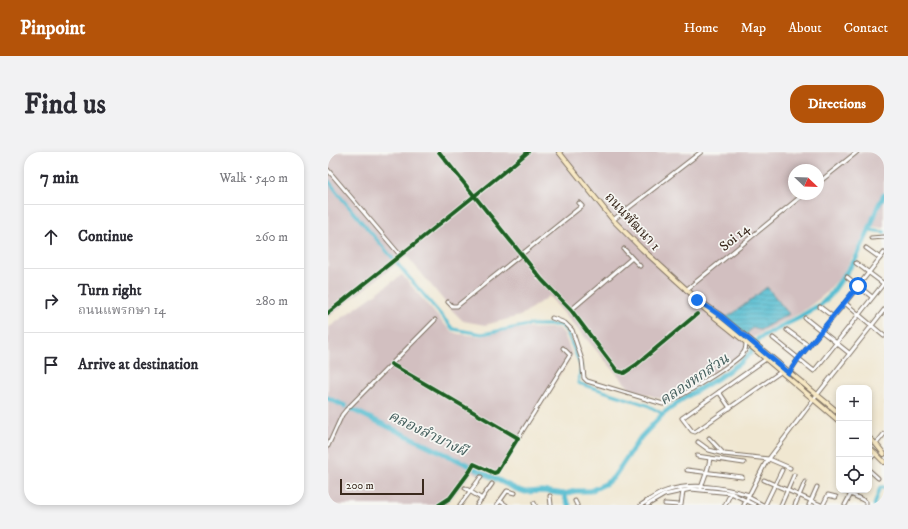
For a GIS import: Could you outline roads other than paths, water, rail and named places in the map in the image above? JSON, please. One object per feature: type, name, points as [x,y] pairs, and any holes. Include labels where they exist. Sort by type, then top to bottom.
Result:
[{"type":"main road","name":"ถนนพัฒนา 1","points":[[558,152],[613,220],[642,249],[697,300],[721,316],[748,342],[759,350]]},
{"type":"main road","points":[[759,350],[766,359],[789,373],[836,411]]},
{"type":"main road","points":[[759,350],[836,418]]},
{"type":"main road","points":[[872,441],[884,454]]},
{"type":"main road","points":[[876,453],[880,449]]},
{"type":"main road","points":[[872,450],[884,462]]},
{"type":"street","points":[[439,152],[542,280],[570,310],[620,373],[624,373],[636,365],[697,314]]},
{"type":"street","points":[[328,313],[391,262],[421,240],[528,152]]},
{"type":"street","points":[[613,220],[700,152]]},
{"type":"street","points":[[824,178],[857,152]]},
{"type":"street","points":[[328,170],[400,255]]},
{"type":"street","name":"Soi 14","points":[[686,290],[795,200]]},
{"type":"street","points":[[448,302],[452,306],[457,306],[583,208],[579,203]]},
{"type":"street","points":[[871,238],[884,238]]},
{"type":"street","points":[[866,248],[880,258]]},
{"type":"street","points":[[624,249],[640,266]]},
{"type":"street","points":[[789,373],[798,359],[832,316],[884,253]]},
{"type":"street","points":[[570,310],[632,258]]},
{"type":"street","points":[[773,338],[814,371],[872,297],[884,284],[856,263]]},
{"type":"street","points":[[846,277],[872,297]]},
{"type":"street","points":[[844,303],[884,335]]},
{"type":"street","points":[[820,307],[832,316]]},
{"type":"street","points":[[744,505],[769,459],[884,310]]},
{"type":"street","points":[[552,318],[565,323],[572,330],[582,360],[584,378],[663,404],[714,376],[740,357],[745,351],[748,342]]},
{"type":"street","points":[[805,318],[850,354]]},
{"type":"street","points":[[328,446],[342,415],[346,410],[435,320]]},
{"type":"street","points":[[788,330],[809,346]]},
{"type":"street","points":[[439,505],[450,498],[474,464],[494,473],[497,472],[570,355],[563,348]]},
{"type":"street","points":[[766,359],[682,419],[694,432],[783,370]]},
{"type":"street","points":[[391,364],[518,438]]},
{"type":"street","points":[[719,392],[730,408]]},
{"type":"street","points":[[876,444],[884,434]]},
{"type":"street","points":[[709,438],[724,454]]},
{"type":"street","points":[[698,442],[709,450],[724,454],[769,459],[790,468]]},
{"type":"street","points":[[872,457],[876,453]]},
{"type":"street","points":[[697,456],[744,463]]},
{"type":"street","points":[[701,488],[710,458]]},
{"type":"street","points":[[686,470],[742,477]]},
{"type":"street","points":[[647,505],[667,490],[687,486],[732,491],[764,505],[782,470]]},
{"type":"street","points":[[872,473],[878,478]]},
{"type":"street","points":[[781,505],[794,475]]},
{"type":"street","points":[[460,505],[481,477]]},
{"type":"street","points":[[764,480],[822,505],[828,495],[836,497]]},
{"type":"street","points":[[795,505],[805,482]]},
{"type":"street","points":[[477,505],[492,484]]},
{"type":"street","points":[[809,505],[817,487]]},
{"type":"street","points":[[465,488],[482,499]]},
{"type":"street","points":[[641,505],[668,493],[701,488]]},
{"type":"street","points":[[497,505],[507,491],[515,493]]},
{"type":"street","points":[[665,504],[680,505],[683,491]]},
{"type":"street","points":[[732,491],[748,497],[755,505]]},
{"type":"street","points":[[725,505],[732,491]]},
{"type":"street","points":[[845,505],[851,493]]},
{"type":"street","points":[[853,493],[865,501],[866,505]]},
{"type":"street","points":[[550,496],[551,505]]},
{"type":"street","points":[[500,501],[506,505]]},
{"type":"water","points":[[767,287],[789,314],[760,330],[752,328],[746,335],[721,313],[727,317]]},
{"type":"waterway","points":[[328,180],[343,200],[453,329],[482,334],[529,325],[561,325],[567,332],[581,367],[578,383],[647,405],[663,414]]},
{"type":"waterway","name":"คลองหกส่วน","points":[[351,409],[516,489],[525,492],[542,491],[565,494],[575,491],[590,491],[605,484],[613,478],[641,437],[663,414],[684,398],[718,378],[741,362],[751,352],[758,339],[800,317],[820,305],[829,297],[855,260],[884,195]]},
{"type":"waterway","points":[[869,230],[884,232]]},
{"type":"waterway","name":"คลองลำบางผี","points":[[328,398],[345,406]]},
{"type":"waterway","points":[[874,505],[880,487],[884,487]]},
{"type":"waterway","points":[[565,494],[569,505]]}]
